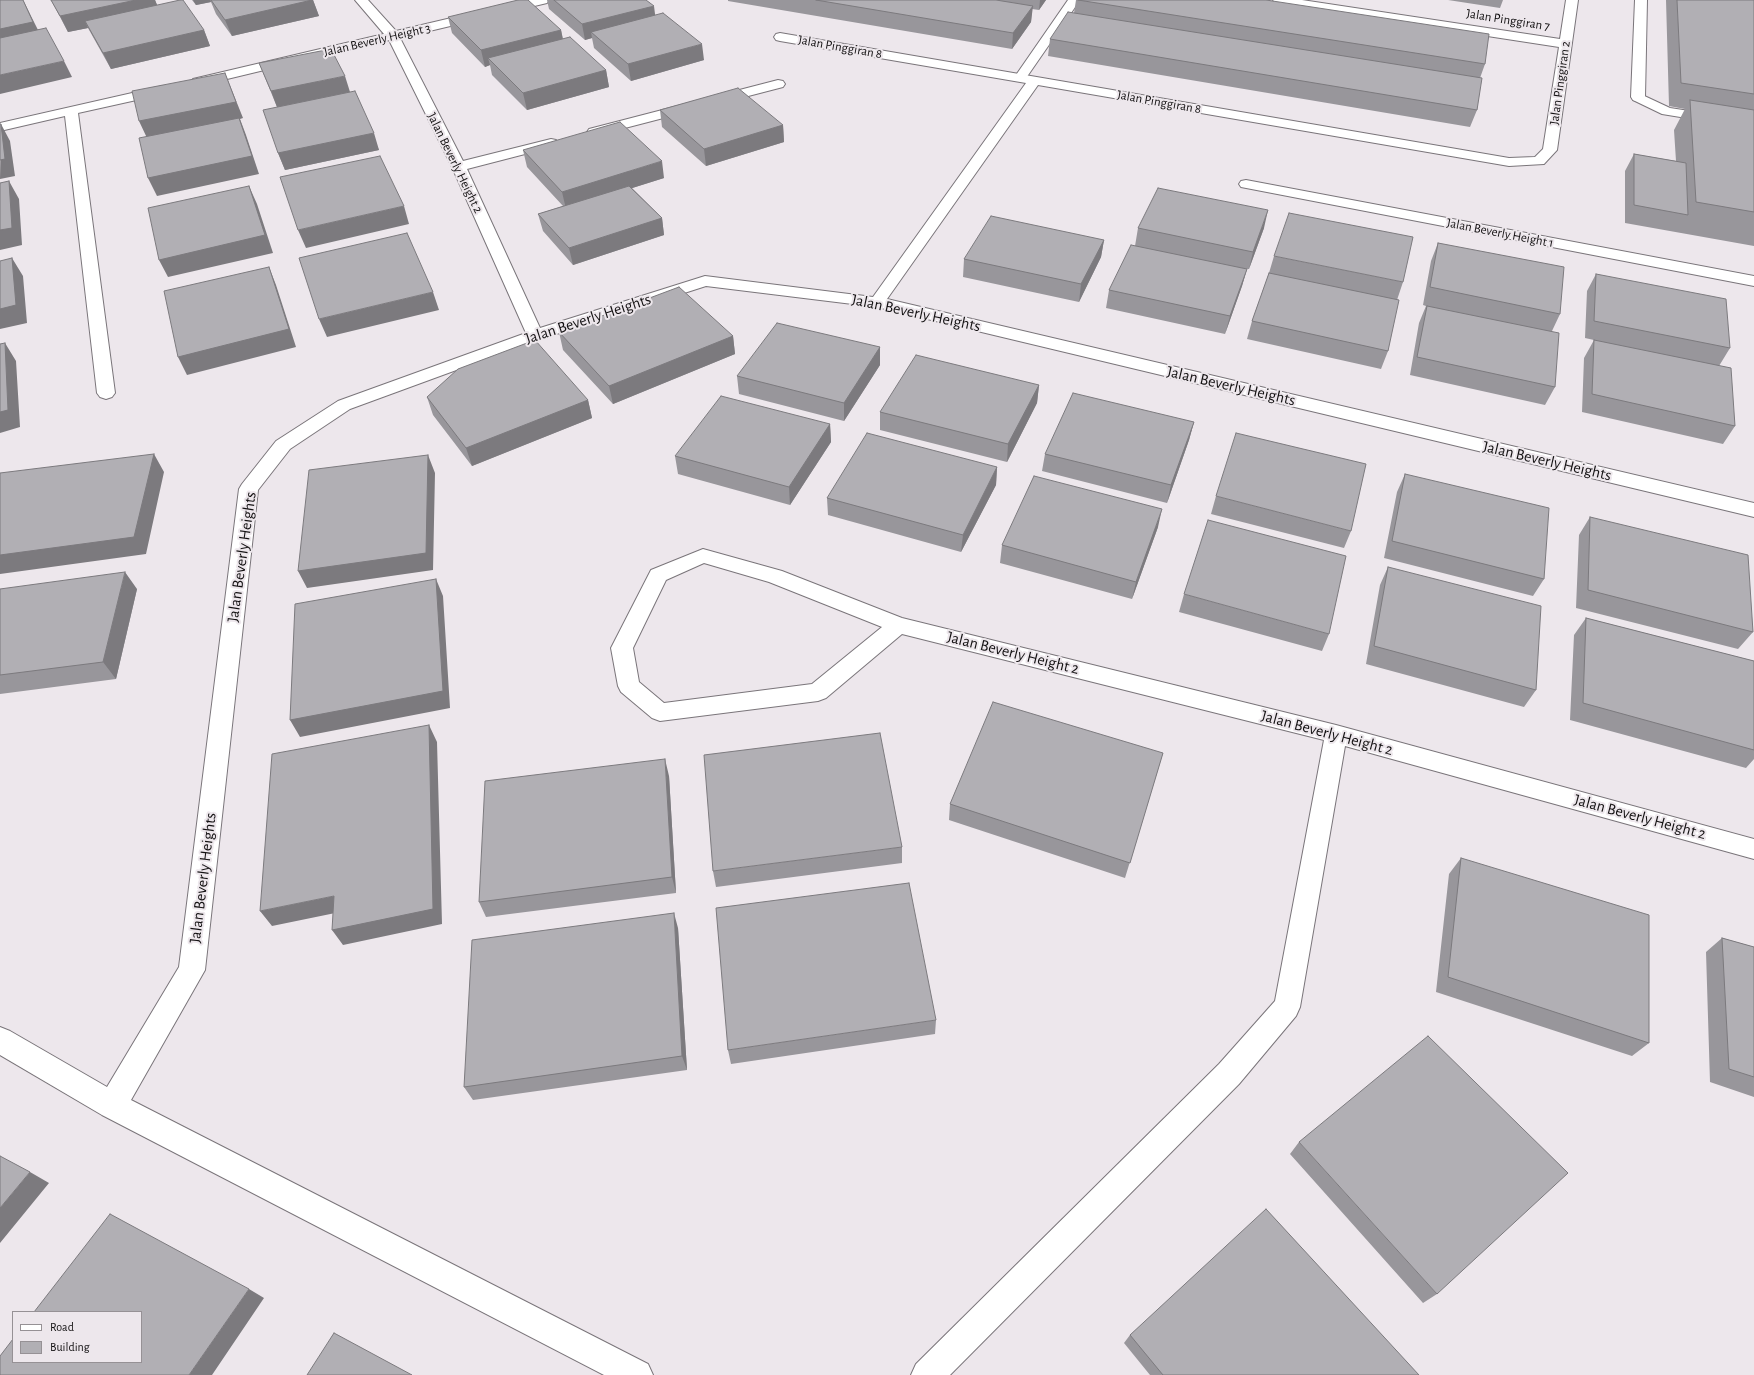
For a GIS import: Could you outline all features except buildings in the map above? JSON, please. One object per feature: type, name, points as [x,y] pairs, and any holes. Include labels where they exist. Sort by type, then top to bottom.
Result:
[{"type":"street","name":"Jalan Beverly Height 2","points":[[361,0],[393,36],[459,167],[535,335]]},
{"type":"street","name":"Jalan Beverly Height 3","points":[[0,127],[543,0]]},
{"type":"street","name":"Jalan Pinggiran 7","points":[[1279,0],[1298,1],[1565,44]]},
{"type":"street","name":"Jalan Pinggiran 2","points":[[1539,161],[1550,150],[1572,0]]},
{"type":"street","points":[[1638,97],[1640,0]]},
{"type":"street","name":"Jalan Pinggiran 8","points":[[780,37],[1509,162],[1539,161]]},
{"type":"street","points":[[876,302],[1027,80]]},
{"type":"street","points":[[580,135],[778,84]]},
{"type":"street","points":[[71,111],[106,393]]},
{"type":"street","points":[[459,167],[565,139]]},
{"type":"street","name":"Jalan Beverly Height 1","points":[[1246,184],[1754,281]]},
{"type":"street","name":"Jalan Beverly Heights","points":[[112,1105],[192,970],[249,490],[283,444],[344,405],[535,335],[705,282],[876,302],[1754,510]]},
{"type":"street","name":"Jalan Beverly Height 2","points":[[898,625],[818,692],[660,712],[629,686],[622,648],[658,575],[703,556],[775,576],[898,625],[1336,734],[1754,848]]},
{"type":"street","points":[[927,1375],[1229,1074],[1287,1007],[1336,734]]},
{"type":"street","points":[[0,1040],[112,1105],[637,1375]]},
{"type":"lane","points":[[1027,80],[1074,0]]},
{"type":"lane","points":[[1638,97],[1667,111],[1754,125]]}]
